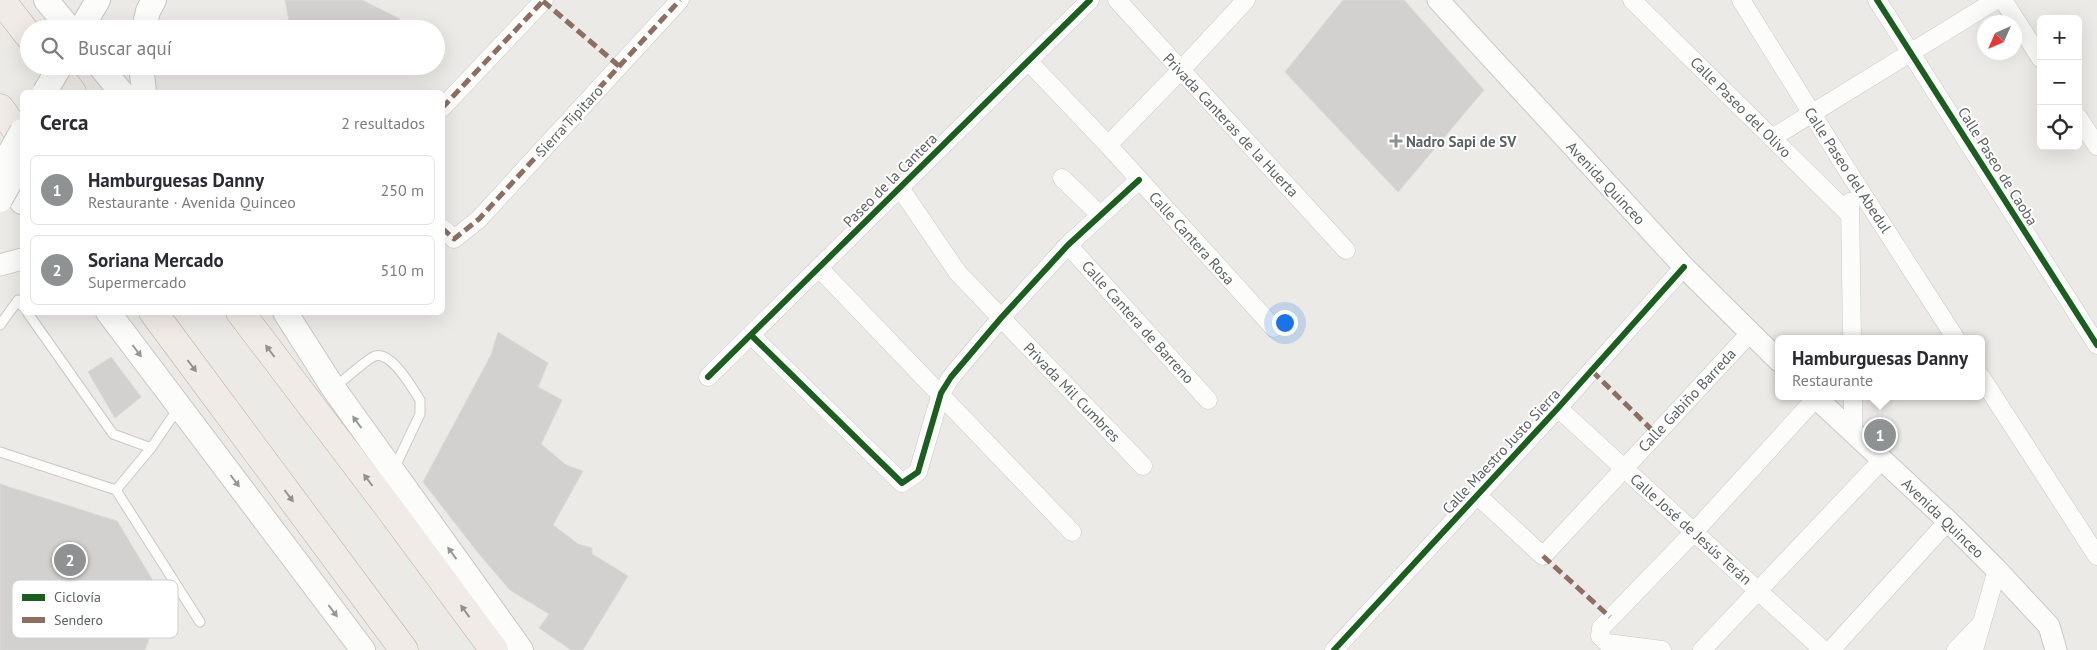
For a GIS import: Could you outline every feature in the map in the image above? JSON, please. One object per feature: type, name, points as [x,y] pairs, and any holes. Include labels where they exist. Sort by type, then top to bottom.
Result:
[{"type":"highway","points":[[1,0],[20,24]]},
{"type":"highway","points":[[59,75],[70,90]]},
{"type":"highway","points":[[0,108],[20,135]]},
{"type":"highway","points":[[155,315],[404,650]]},
{"type":"highway","points":[[242,315],[392,511],[494,650]]},
{"type":"main road","points":[[46,0],[63,20]]},
{"type":"main road","points":[[86,20],[98,0]]},
{"type":"main road","points":[[102,20],[113,0]]},
{"type":"main road","points":[[146,20],[154,0]]},
{"type":"main road","points":[[46,90],[55,75]]},
{"type":"main road","points":[[62,90],[71,75]]},
{"type":"main road","points":[[108,75],[120,90]]},
{"type":"main road","points":[[142,75],[144,90]]},
{"type":"main road","points":[[20,135],[0,172],[20,199]]},
{"type":"main road","points":[[0,200],[20,164]]},
{"type":"main road","points":[[110,315],[363,650]]},
{"type":"main road","points":[[287,315],[334,389],[521,650]]},
{"type":"street","points":[[445,105],[544,0]]},
{"type":"street","name":"Sierra Tipitaro","points":[[448,234],[479,219],[680,0]]},
{"type":"street","name":"Paseo de la Cantera","points":[[708,378],[1090,0]]},
{"type":"street","name":"Privada Canteras de la Huerta","points":[[1117,0],[1180,71],[1346,250]]},
{"type":"street","points":[[1108,145],[1246,0]]},
{"type":"street","name":"Avenida Quinceo","points":[[1438,0],[1684,267],[1775,358]]},
{"type":"street","name":"Calle Paseo del Olivo","points":[[1632,0],[1849,214]]},
{"type":"street","name":"Calle Paseo del Abedul","points":[[1741,0],[1953,335]]},
{"type":"street","name":"Calle Paseo de Caoba","points":[[1877,0],[2097,345]]},
{"type":"street","points":[[1772,138],[1996,0]]},
{"type":"street","points":[[2003,0],[2037,53]]},
{"type":"street","name":"Calle Cantera Rosa","points":[[1028,61],[1108,145],[1274,328]]},
{"type":"street","points":[[2082,123],[2097,146]]},
{"type":"street","points":[[1851,176],[1849,214],[1852,335]]},
{"type":"street","points":[[1062,178],[1100,216]]},
{"type":"street","points":[[750,335],[902,484],[918,472],[941,393],[951,377],[1001,318],[1068,245],[1139,180]]},
{"type":"street","name":"Privada Mil Cumbres","points":[[900,188],[958,273],[1143,466]]},
{"type":"street","name":"Calle Cantera de Barreno","points":[[1068,245],[1208,400]]},
{"type":"street","points":[[0,265],[20,260]]},
{"type":"street","name":"Calle Maestro Justo Sierra","points":[[1334,650],[1558,408],[1684,267]]},
{"type":"street","points":[[819,268],[941,393],[1072,532]]},
{"type":"street","name":"Calle Gabiño Barreda","points":[[1477,495],[1543,556],[1750,334]]},
{"type":"street","points":[[1985,383],[2091,533],[2097,556]]},
{"type":"street","points":[[1662,650],[1607,642],[1600,636],[1601,628],[1694,532],[1812,400]]},
{"type":"street","name":"Avenida Quinceo","points":[[1818,400],[1948,521],[1997,570],[2049,626],[2056,650]]},
{"type":"street","points":[[1853,400],[1853,433]]},
{"type":"street","name":"Calle José de Jesús Terán","points":[[1558,408],[1823,650]]},
{"type":"street","points":[[1702,650],[1882,460]]},
{"type":"street","points":[[1831,650],[1948,521]]},
{"type":"street","points":[[1974,650],[1997,570]]},
{"type":"street","points":[[1956,650],[1980,625]]},
{"type":"lane","points":[[0,325],[18,300],[20,303]]},
{"type":"lane","points":[[29,315],[113,434],[151,448]]},
{"type":"lane","points":[[334,389],[375,356],[385,356],[399,370],[420,400],[421,406],[420,414],[393,472]]},
{"type":"lane","points":[[116,490],[151,448],[179,407]]},
{"type":"lane","points":[[0,452],[116,490],[173,580]]},
{"type":"lane","points":[[178,587],[200,622]]},
{"type":"building","points":[[285,0],[362,0],[400,19],[399,20],[289,20]]},
{"type":"building","name":"Nadro Sapi de SV","points":[[1343,0],[1404,0],[1484,90],[1398,192],[1285,72]]},
{"type":"building","points":[[498,332],[548,363],[538,387],[562,400],[541,444],[566,465],[583,471],[553,525],[578,544],[592,548],[592,554],[628,576],[583,650],[571,650],[539,628],[549,614],[510,590],[479,554],[423,482],[491,355]]},
{"type":"building","points":[[111,357],[141,397],[115,418],[88,372]]},
{"type":"building","points":[[0,484],[117,521],[153,580],[12,580],[12,638],[149,638],[145,650],[0,650]]},
{"type":"marked path","points":[[445,105],[544,0]]},
{"type":"marked path","points":[[445,231],[454,239],[479,219],[680,0]]},
{"type":"marked path","points":[[543,1],[619,66]]},
{"type":"marked path","points":[[1592,371],[1656,434]]},
{"type":"marked path","points":[[1543,556],[1610,617]]},
{"type":"cycle path","points":[[708,377],[1090,0]]},
{"type":"cycle path","points":[[1877,0],[2097,345]]},
{"type":"cycle path","points":[[751,335],[902,483],[918,472],[941,393],[951,377],[1001,318],[1068,245],[1139,180]]},
{"type":"cycle path","points":[[1334,650],[1558,408],[1684,267]]},
{"type":"place","name":"Nadro Sapi de SV","points":[[1396,141]]},
{"type":"place","name":"Hamburguesas Danny","points":[[1880,435]]},
{"type":"place","name":"Soriana Mercado","points":[[70,560]]}]
